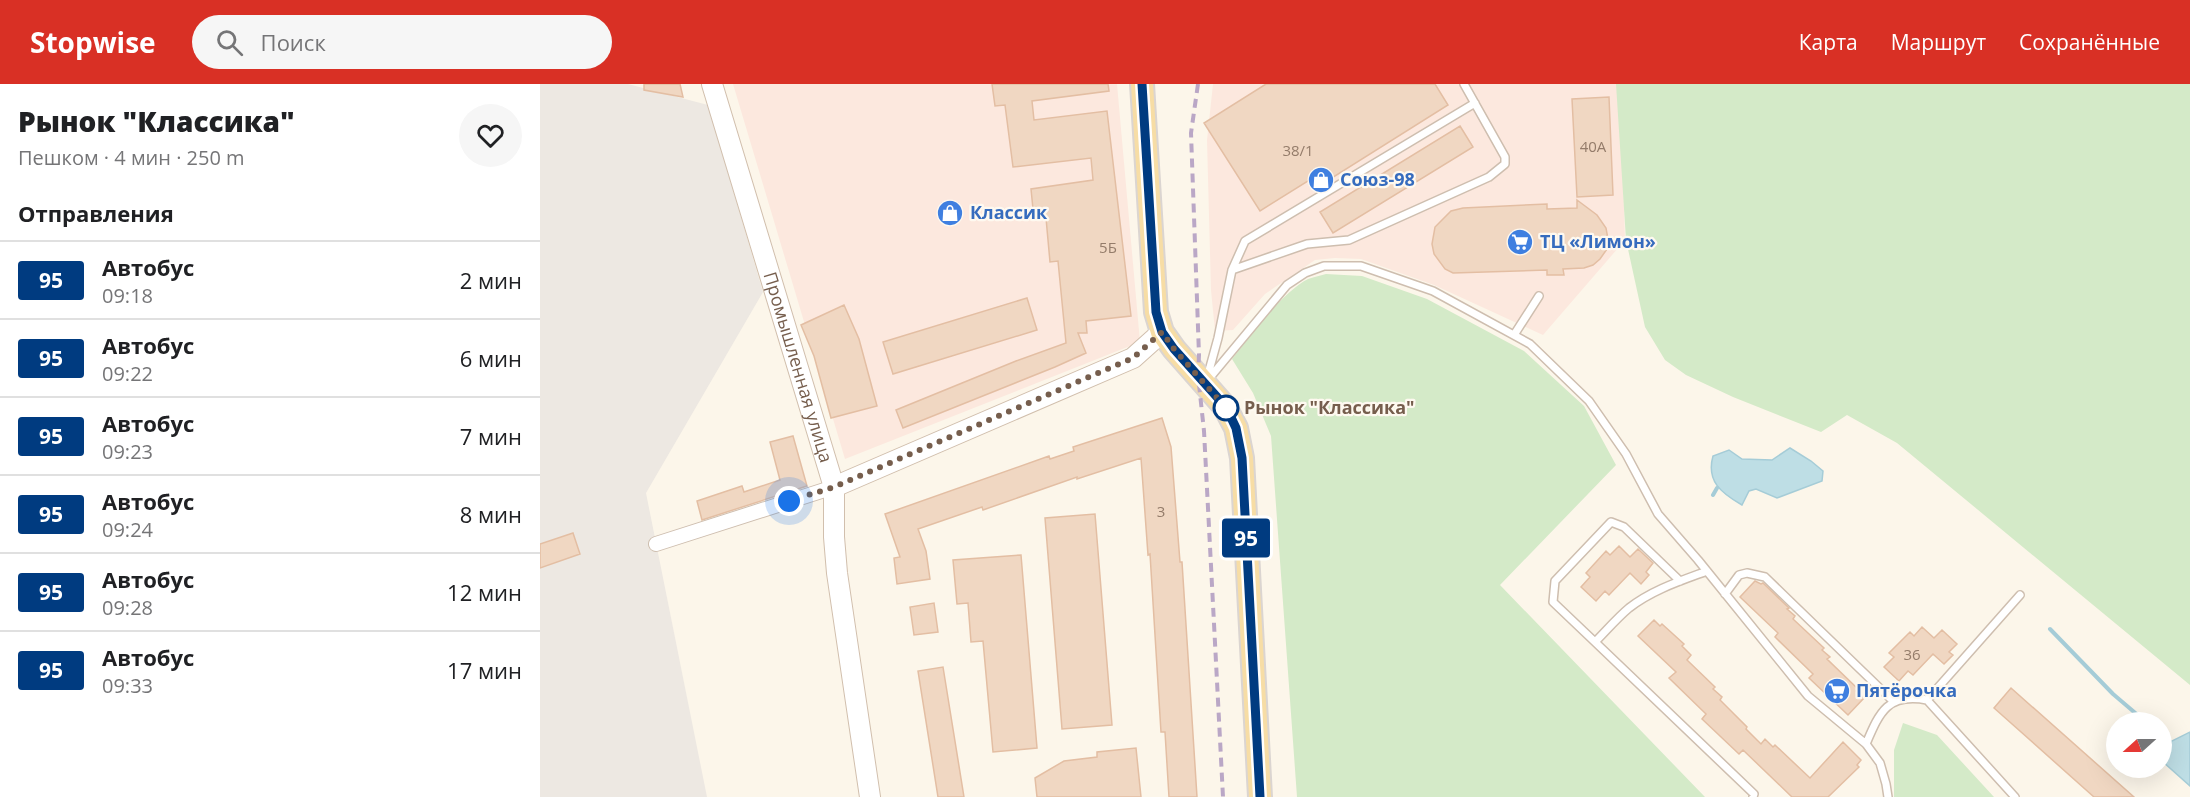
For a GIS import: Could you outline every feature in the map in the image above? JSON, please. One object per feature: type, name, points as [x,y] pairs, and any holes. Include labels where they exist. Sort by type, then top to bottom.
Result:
[{"type":"main road","points":[[1142,84],[1156,312],[1162,332],[1174,349],[1226,407],[1236,428],[1242,458],[1260,797]]},
{"type":"street","name":"Промышленная улица","points":[[712,84],[834,487],[837,573],[870,797]]},
{"type":"street","points":[[656,544],[834,487],[1133,358],[1162,332]]},
{"type":"lane","points":[[1232,270],[1307,244],[1349,240],[1489,177],[1505,164],[1505,157],[1464,84]]},
{"type":"lane","points":[[1202,379],[1218,338],[1232,270],[1245,241],[1475,103]]},
{"type":"lane","points":[[1202,379],[1287,285],[1305,273],[1324,266],[1361,266],[1433,291],[1530,344],[1589,401],[1626,454],[1658,514],[1808,696],[1866,744],[1880,763],[1888,797]]},
{"type":"lane","points":[[1514,335],[1539,296]]},
{"type":"lane","points":[[1680,581],[1624,527],[1611,522],[1555,581],[1553,602],[1745,785],[1754,794],[1753,797]]},
{"type":"lane","points":[[1595,642],[1629,608],[1661,588],[1707,571]]},
{"type":"lane","points":[[1725,594],[1739,575],[1747,573],[1764,577],[1893,701]]},
{"type":"lane","points":[[1927,700],[2020,596]]},
{"type":"lane","points":[[1866,744],[1875,723],[1893,701],[1909,697],[1927,700],[2015,797]]},
{"type":"shaded area","points":[[540,84],[628,84],[708,105],[763,292],[646,493],[707,797],[540,797]]},
{"type":"shaded area","name":"Классик","points":[[733,84],[1117,84],[1140,342],[845,459]]},
{"type":"shaded area","points":[[1213,84],[1620,84],[1625,240],[1543,335],[1434,285],[1361,259],[1335,258],[1315,260],[1265,294],[1233,330],[1215,331],[1211,290],[1207,140]]},
{"type":"green space","points":[[1616,84],[2190,84],[2190,685],[1897,443],[1847,415],[1821,432],[1733,397],[1686,375],[1665,360],[1645,327],[1626,240]]},
{"type":"green space","points":[[1326,274],[1362,276],[1427,299],[1524,351],[1584,406],[1616,465],[1500,585],[1705,797],[1297,797],[1271,436],[1253,393],[1232,359],[1288,294],[1308,279]]},
{"type":"green space","points":[[1903,723],[1937,735],[1994,797],[1894,797],[1894,750]]},
{"type":"water","points":[[1790,448],[1823,471],[1822,481],[1777,498],[1756,489],[1749,491],[1742,505],[1722,491],[1714,479],[1711,465],[1713,456],[1729,450],[1742,459],[1772,460]]},
{"type":"water","points":[[2190,732],[2190,786],[2172,770],[2172,741]]},
{"type":"building","points":[[644,84],[680,84],[683,97],[644,90]]},
{"type":"building","points":[[992,84],[1108,84],[1109,91],[1032,101],[1034,120],[1107,111],[1131,316],[1086,321],[1087,333],[1078,333],[1086,353],[903,428],[896,410],[1066,343],[1058,261],[1050,262],[1046,218],[1034,219],[1031,189],[1093,180],[1091,158],[1013,167],[1005,105],[995,106]]},
{"type":"building","points":[[1266,84],[1435,84],[1448,105],[1316,188],[1311,179],[1260,211],[1204,123]]},
{"type":"building","points":[[1609,97],[1613,195],[1577,197],[1572,99]]},
{"type":"building","points":[[1460,126],[1473,147],[1333,233],[1320,212]]},
{"type":"building","name":"ТЦ «Лимон»","points":[[1577,200],[1597,215],[1606,228],[1607,249],[1593,265],[1563,269],[1564,275],[1547,275],[1547,270],[1453,273],[1445,269],[1434,254],[1432,244],[1435,227],[1451,211],[1463,208],[1547,204],[1547,209],[1577,208]]},
{"type":"building","points":[[1027,298],[1037,330],[893,374],[883,342]]},
{"type":"building","points":[[844,305],[859,339],[877,406],[831,418],[814,356],[801,325]]},
{"type":"building","points":[[1162,418],[1171,447],[1180,562],[1182,562],[1197,797],[1169,797],[1165,732],[1161,732],[1150,554],[1148,555],[1141,458],[918,529],[926,551],[930,579],[897,584],[894,558],[900,557],[885,514],[1049,456],[1050,459],[1074,451],[1073,447]]},
{"type":"building","points":[[793,436],[807,486],[702,520],[697,501],[742,486],[744,492],[780,480],[770,442]]},
{"type":"building","points":[[1095,514],[1112,725],[1062,729],[1045,518]]},
{"type":"building","points":[[573,533],[580,554],[540,568],[540,544]]},
{"type":"building","points":[[1619,546],[1630,557],[1638,549],[1653,563],[1646,572],[1649,575],[1641,584],[1630,573],[1609,595],[1605,591],[1596,601],[1581,587],[1590,577],[1586,573],[1606,551],[1610,555]]},
{"type":"building","points":[[1021,555],[1037,748],[993,752],[983,641],[971,642],[968,603],[957,604],[953,560]]},
{"type":"building","points":[[1755,581],[1763,583],[1789,608],[1787,609],[1795,616],[1793,619],[1824,648],[1822,650],[1830,657],[1827,659],[1858,689],[1856,691],[1864,698],[1848,715],[1809,678],[1813,674],[1775,637],[1778,633],[1740,597]]},
{"type":"building","points":[[934,603],[938,632],[914,635],[910,607]]},
{"type":"building","points":[[1654,620],[1660,626],[1662,624],[1684,644],[1682,646],[1691,655],[1687,660],[1715,687],[1713,689],[1722,697],[1720,700],[1761,744],[1765,739],[1773,747],[1775,745],[1810,778],[1843,742],[1861,760],[1857,765],[1859,767],[1828,797],[1792,797],[1743,750],[1739,754],[1702,719],[1706,714],[1669,678],[1676,672],[1638,636]]},
{"type":"building","points":[[1922,627],[1934,638],[1942,630],[1957,644],[1949,652],[1953,655],[1944,664],[1933,654],[1913,675],[1908,671],[1899,681],[1884,667],[1894,657],[1889,653],[1910,632],[1914,636]]},
{"type":"building","points":[[943,667],[964,797],[938,797],[918,671]]},
{"type":"building","points":[[2011,688],[2106,772],[2106,778],[2113,778],[2134,797],[2094,797],[1994,708]]},
{"type":"building","points":[[1136,748],[1141,797],[1037,797],[1035,778],[1064,761],[1097,757],[1097,752]]},
{"type":"waterway","points":[[1713,495],[1717,488]]},
{"type":"waterway","points":[[2050,629],[2113,694],[2134,712]]},
{"type":"railway","points":[[1198,84],[1191,133],[1198,375],[1204,431],[1223,797]]},
{"type":"bus line","name":"95","points":[[1142,84],[1156,312],[1162,332],[1174,349],[1226,407],[1236,428],[1242,458],[1260,797]]},
{"type":"place","name":"Союз-98","points":[[1321,180]]},
{"type":"place","name":"Классик","points":[[950,213]]},
{"type":"place","name":"ТЦ «Лимон»","points":[[1520,242]]},
{"type":"place","name":"Рынок \"Классика\"","points":[[1226,408]]},
{"type":"place","name":"Пятёрочка","points":[[1837,691]]},
{"type":"route","points":[[789,501],[834,487],[1133,358],[1146,349],[1162,332],[1226,408]]}]
